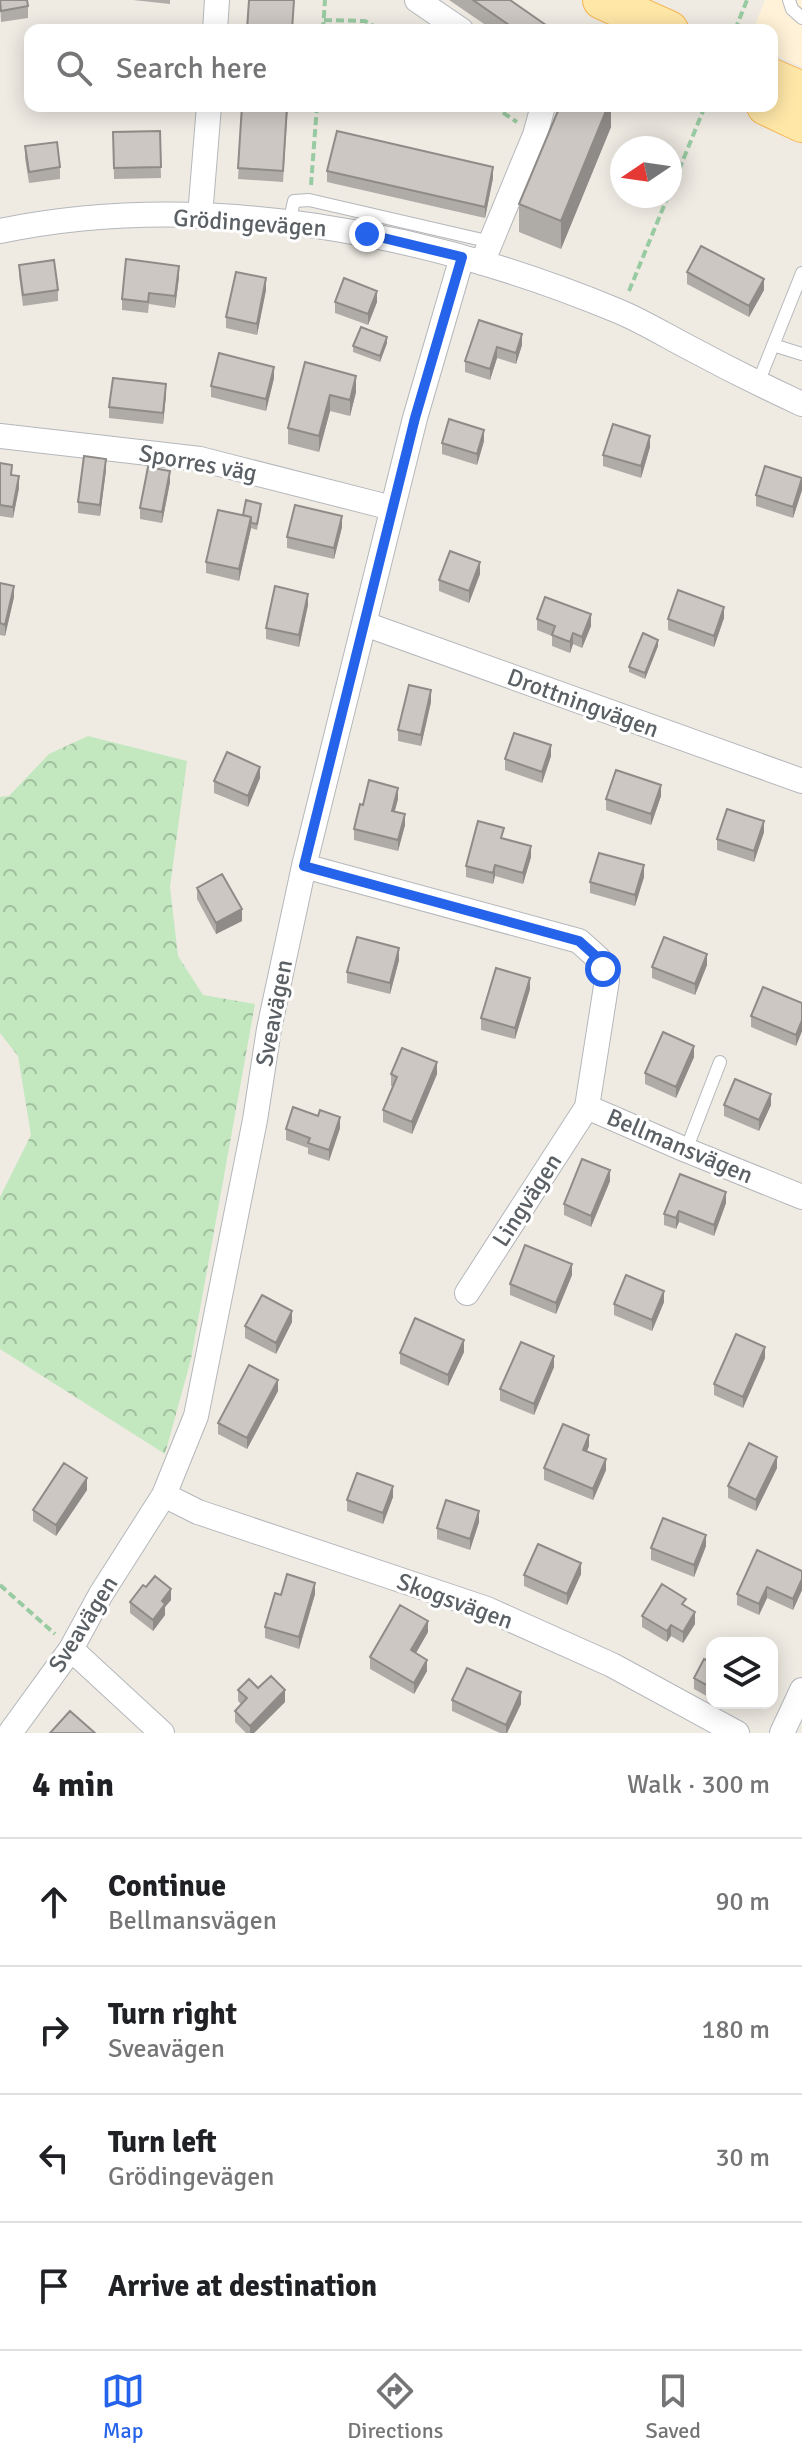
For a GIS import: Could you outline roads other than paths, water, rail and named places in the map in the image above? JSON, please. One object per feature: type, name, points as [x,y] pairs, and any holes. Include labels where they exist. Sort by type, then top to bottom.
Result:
[{"type":"main road","points":[[578,0],[619,24]]},
{"type":"main road","points":[[602,0],[656,24]]},
{"type":"main road","points":[[778,81],[802,91]]},
{"type":"main road","points":[[778,112],[802,123]]},
{"type":"street","points":[[215,24],[217,0]]},
{"type":"street","points":[[417,0],[452,24]]},
{"type":"street","points":[[200,216],[209,112]]},
{"type":"street","name":"Sveavägen","points":[[10,1733],[71,1649],[101,1594],[164,1495],[196,1416],[255,1120],[269,1029],[304,866],[392,508],[436,343],[535,135],[541,112]]},
{"type":"street","name":"Grödingevägen","points":[[0,231],[106,216],[200,216],[289,223],[479,254],[620,312],[802,404]]},
{"type":"street","name":"Sporres väg","points":[[0,436],[200,459],[392,508]]},
{"type":"street","name":"Drottningvägen","points":[[365,624],[802,781]]},
{"type":"street","name":"Bellmansvägen","points":[[304,866],[579,941],[599,959],[607,980],[587,1107],[802,1197]]},
{"type":"street","name":"Lingvägen","points":[[467,1293],[587,1107]]},
{"type":"street","name":"Skogsvägen","points":[[164,1495],[198,1512],[487,1609],[612,1665],[737,1733]]},
{"type":"street","points":[[71,1649],[162,1733]]},
{"type":"street","points":[[782,1733],[802,1690]]},
{"type":"lane","points":[[789,0],[792,9],[802,18]]},
{"type":"lane","points":[[289,223],[294,201],[309,200],[479,254]]},
{"type":"lane","points":[[758,383],[802,273]]},
{"type":"lane","points":[[773,345],[802,354]]},
{"type":"lane","points":[[686,1150],[720,1062]]}]
